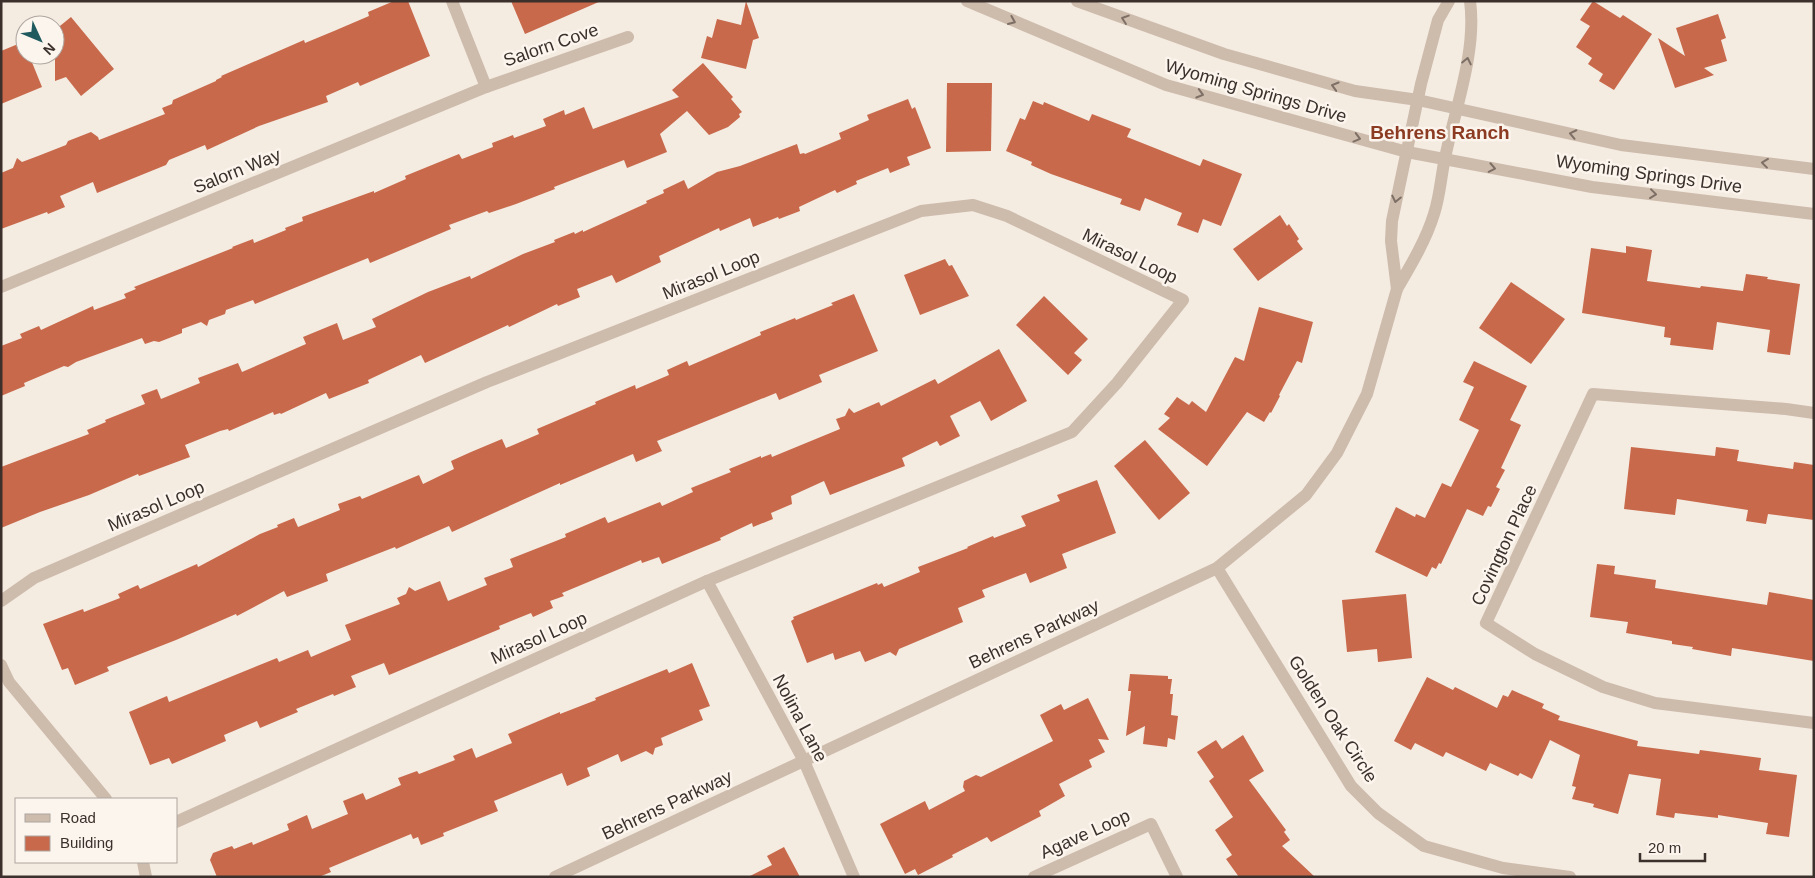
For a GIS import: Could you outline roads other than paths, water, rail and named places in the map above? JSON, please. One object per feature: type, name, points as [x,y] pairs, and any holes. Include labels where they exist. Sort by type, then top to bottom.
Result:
[{"type":"street","points":[[452,1],[486,87]]},
{"type":"street","name":"Wyoming Springs Drive","points":[[967,1],[1166,85],[1407,152],[1592,187],[1814,214]]},
{"type":"street","name":"Wyoming Springs Drive","points":[[1078,1],[1189,42],[1355,91],[1418,100],[1621,145],[1814,169]]},
{"type":"street","name":"Behrens Parkway","points":[[1398,289],[1390,241],[1392,221],[1418,100],[1438,20],[1449,1]]},
{"type":"street","name":"Behrens Parkway","points":[[556,877],[1217,568],[1306,494],[1336,453],[1367,394],[1398,289],[1423,241],[1434,214],[1470,42],[1472,19],[1470,1]]},
{"type":"street","name":"Salorn Cove","points":[[486,87],[628,37]]},
{"type":"street","name":"Salorn Way","points":[[1,287],[486,87]]},
{"type":"street","name":"Mirasol Loop","points":[[1,601],[34,578],[487,382],[921,211],[973,205],[1008,216],[1183,300],[1117,383],[1072,432],[707,581],[178,821]]},
{"type":"street","name":"Covington Place","points":[[1814,413],[1786,409],[1593,394],[1486,623],[1535,654],[1603,687],[1655,704],[1814,724]]},
{"type":"street","name":"Golden Oak Circle","points":[[1217,568],[1351,786],[1378,813],[1424,846],[1445,853],[1503,868],[1570,877]]},
{"type":"street","name":"Nolina Lane","points":[[707,581],[804,761],[854,877]]},
{"type":"street","points":[[1,665],[9,682],[105,798]]},
{"type":"street","name":"Agave Loop","points":[[1034,877],[1151,824],[1177,877]]},
{"type":"street","points":[[143,863],[146,877]]},
{"type":"district","name":"Behrens Ranch","points":[[1440,132]]}]
